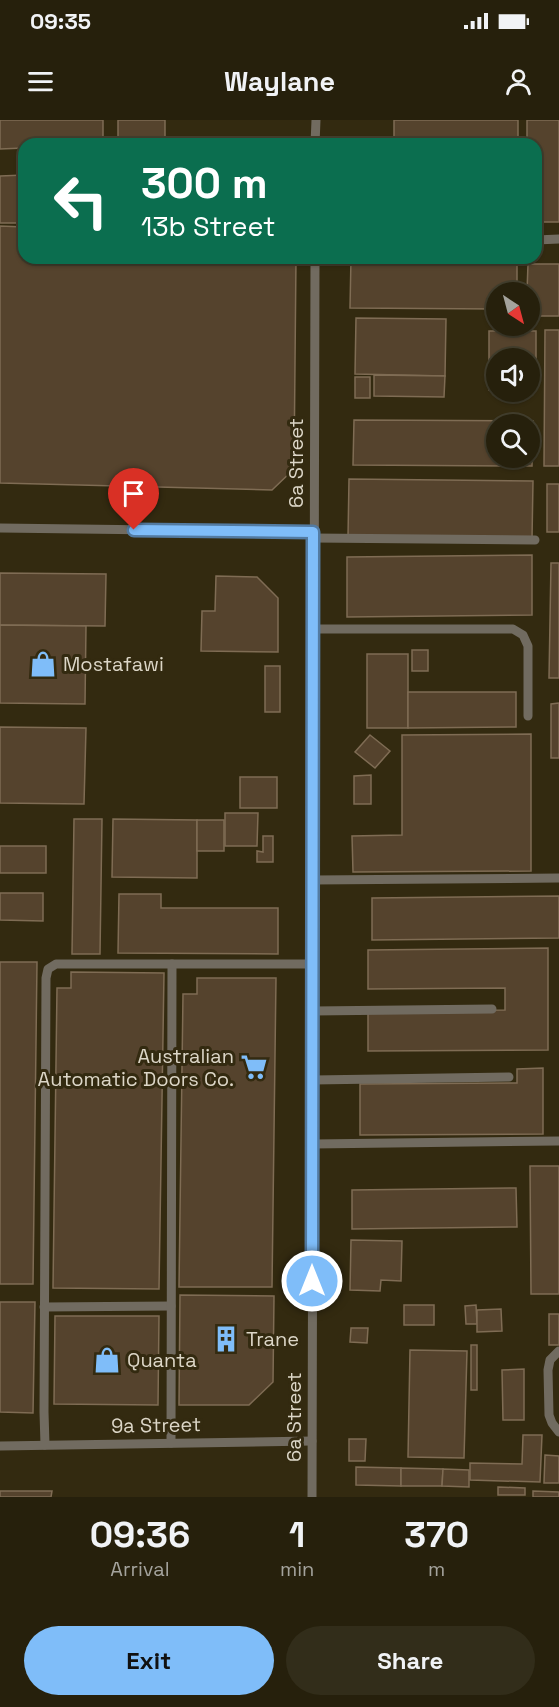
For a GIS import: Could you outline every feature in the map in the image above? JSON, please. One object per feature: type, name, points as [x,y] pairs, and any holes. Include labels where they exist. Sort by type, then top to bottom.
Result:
[{"type":"lane","points":[[315,138],[316,120]]},
{"type":"lane","points":[[542,240],[559,239]]},
{"type":"lane","name":"6a Street","points":[[312,1497],[315,264]]},
{"type":"lane","points":[[0,528],[535,540]]},
{"type":"lane","points":[[314,629],[513,629],[523,635],[528,646],[528,716]]},
{"type":"lane","points":[[313,880],[559,878]]},
{"type":"lane","points":[[45,1445],[46,974],[51,966],[56,964],[313,964]]},
{"type":"lane","points":[[171,1443],[172,964]]},
{"type":"lane","points":[[313,1011],[492,1009]]},
{"type":"lane","points":[[313,1080],[509,1077]]},
{"type":"lane","points":[[313,1144],[559,1141]]},
{"type":"lane","points":[[44,1307],[171,1306]]},
{"type":"lane","points":[[559,1351],[550,1360],[548,1370],[549,1415],[559,1431]]},
{"type":"lane","name":"9a Street","points":[[0,1446],[312,1441]]},
{"type":"building","points":[[0,120],[103,120],[103,138],[18,138],[18,148],[0,149]]},
{"type":"building","points":[[118,120],[165,120],[165,138],[118,138]]},
{"type":"building","points":[[394,120],[518,120],[518,138],[394,138]]},
{"type":"building","points":[[527,120],[559,120],[559,222],[542,222],[542,138],[527,138]]},
{"type":"building","points":[[18,175],[18,223],[0,223],[0,176]]},
{"type":"building","points":[[0,226],[18,227],[18,264],[296,264],[294,469],[272,490],[0,483]]},
{"type":"building","points":[[351,264],[517,264],[517,282],[486,282],[486,309],[350,308]]},
{"type":"building","points":[[528,264],[559,264],[559,316],[540,316],[540,282],[527,282]]},
{"type":"building","points":[[356,318],[446,319],[445,376],[355,374]]},
{"type":"building","points":[[545,330],[559,330],[559,466],[544,466]]},
{"type":"building","points":[[489,336],[536,336],[536,348],[489,348]]},
{"type":"building","points":[[374,375],[445,376],[444,397],[374,396]]},
{"type":"building","points":[[355,377],[370,377],[370,398],[355,398]]},
{"type":"building","points":[[354,420],[486,421],[486,466],[353,465]]},
{"type":"building","points":[[349,479],[533,481],[532,539],[348,537]]},
{"type":"building","points":[[547,484],[559,484],[559,532],[547,532]]},
{"type":"building","points":[[532,555],[532,615],[347,617],[347,557]]},
{"type":"building","points":[[551,563],[559,563],[559,678],[549,678]]},
{"type":"building","points":[[0,573],[106,574],[105,626],[0,625]]},
{"type":"building","points":[[216,576],[257,577],[278,598],[278,652],[201,651],[202,611],[215,611]]},
{"type":"building","name":"Mostafawi","points":[[0,625],[86,626],[85,704],[0,703]]},
{"type":"building","points":[[412,650],[428,650],[428,671],[412,671]]},
{"type":"building","points":[[367,654],[408,654],[408,728],[367,728]]},
{"type":"building","points":[[265,666],[280,666],[280,712],[265,712]]},
{"type":"building","points":[[408,692],[516,692],[516,727],[408,728]]},
{"type":"building","points":[[559,703],[559,758],[551,758],[551,704]]},
{"type":"building","points":[[0,727],[86,728],[84,804],[0,803]]},
{"type":"building","points":[[531,734],[531,871],[353,872],[352,836],[402,835],[402,735]]},
{"type":"building","points":[[370,735],[390,751],[375,768],[355,752]]},
{"type":"building","points":[[371,775],[371,804],[354,804],[354,776]]},
{"type":"building","points":[[240,777],[277,777],[277,808],[240,808]]},
{"type":"building","points":[[225,813],[258,813],[257,846],[225,846]]},
{"type":"building","points":[[74,819],[102,819],[100,954],[72,954]]},
{"type":"building","points":[[113,819],[197,820],[197,878],[112,877]]},
{"type":"building","points":[[197,820],[224,820],[224,851],[197,851]]},
{"type":"building","points":[[263,836],[273,836],[273,862],[257,862],[257,851],[263,852]]},
{"type":"building","points":[[0,846],[46,846],[46,873],[0,873]]},
{"type":"building","points":[[0,893],[43,893],[43,921],[0,920]]},
{"type":"building","points":[[119,894],[161,894],[161,908],[278,908],[278,954],[118,953]]},
{"type":"building","points":[[559,896],[559,938],[372,940],[372,898]]},
{"type":"building","points":[[548,948],[548,1050],[368,1051],[368,1011],[505,1010],[505,988],[368,989],[368,950]]},
{"type":"building","points":[[0,962],[37,962],[33,1284],[0,1284]]},
{"type":"building","points":[[71,972],[164,973],[159,1289],[53,1288],[57,988],[71,988]]},
{"type":"building","points":[[197,978],[276,978],[272,1287],[179,1287],[183,994],[197,994]]},
{"type":"building","points":[[543,1068],[543,1134],[360,1135],[360,1084],[517,1083],[517,1069]]},
{"type":"building","points":[[530,1166],[559,1166],[559,1294],[531,1294]]},
{"type":"building","points":[[516,1188],[517,1227],[352,1229],[352,1190]]},
{"type":"building","points":[[351,1240],[402,1241],[401,1281],[381,1280],[380,1291],[350,1290]]},
{"type":"building","name":"Trane","points":[[180,1295],[274,1296],[273,1382],[249,1405],[179,1405]]},
{"type":"building","points":[[0,1302],[35,1302],[33,1413],[0,1412]]},
{"type":"building","points":[[404,1305],[434,1305],[434,1325],[404,1325]]},
{"type":"building","points":[[476,1305],[477,1324],[466,1324],[465,1306]]},
{"type":"building","points":[[501,1309],[502,1331],[477,1332],[477,1310]]},
{"type":"building","points":[[549,1314],[559,1314],[559,1345],[549,1345]]},
{"type":"building","name":"Quanta","points":[[55,1316],[159,1316],[158,1405],[54,1404]]},
{"type":"building","points":[[351,1328],[368,1328],[367,1343],[350,1342]]},
{"type":"building","points":[[471,1345],[477,1345],[477,1390],[471,1390]]},
{"type":"building","points":[[410,1350],[467,1351],[464,1458],[408,1457]]},
{"type":"building","points":[[524,1369],[524,1420],[503,1420],[502,1370]]},
{"type":"building","points":[[523,1435],[542,1435],[540,1482],[470,1480],[470,1463],[522,1464]]},
{"type":"building","points":[[349,1439],[366,1439],[365,1461],[349,1461]]},
{"type":"building","points":[[545,1455],[559,1456],[559,1483],[544,1483]]},
{"type":"building","points":[[356,1467],[401,1468],[401,1486],[356,1485]]},
{"type":"building","points":[[401,1468],[443,1469],[442,1486],[401,1486]]},
{"type":"building","points":[[443,1469],[469,1470],[469,1487],[442,1486]]},
{"type":"building","points":[[498,1487],[525,1488],[525,1495],[498,1495]]},
{"type":"building","points":[[0,1491],[52,1491],[51,1497],[0,1497]]},
{"type":"building","points":[[533,1491],[559,1492],[559,1497],[533,1497]]},
{"type":"place","name":"Mostafawi","points":[[43,664]]},
{"type":"place","name":"Australian Automatic Doors Co.","points":[[254,1067]]},
{"type":"place","name":"Trane","points":[[226,1339]]},
{"type":"place","name":"Quanta","points":[[107,1360]]},
{"type":"route","points":[[134,530],[313,532],[312,1281]]}]
